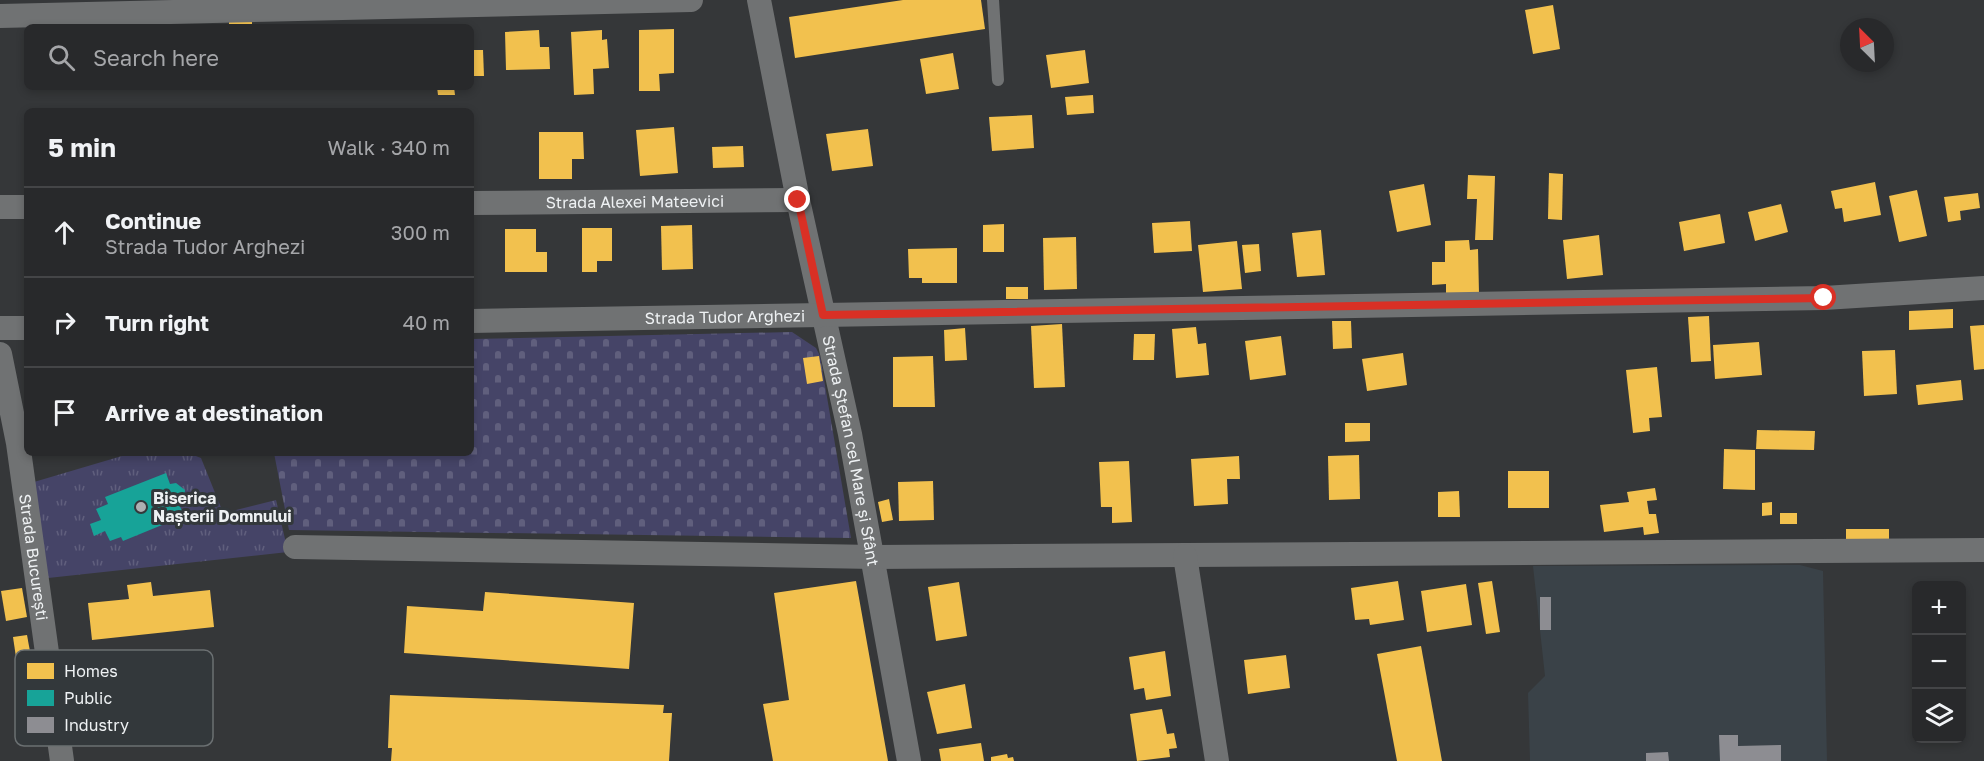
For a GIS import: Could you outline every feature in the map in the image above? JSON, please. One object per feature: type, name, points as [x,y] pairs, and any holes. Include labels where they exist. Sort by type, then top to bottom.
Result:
[{"type":"street","points":[[0,16],[691,0]]},
{"type":"street","name":"Strada Ștefan cel Mare și Sfânt","points":[[759,0],[798,200],[850,434],[909,761]]},
{"type":"street","name":"Strada Alexei Mateevici","points":[[474,203],[798,200]]},
{"type":"street","points":[[0,207],[24,207]]},
{"type":"street","name":"Strada Tudor Arghezi","points":[[474,321],[1812,298],[1984,288]]},
{"type":"street","points":[[0,328],[24,328]]},
{"type":"street","name":"Strada București","points":[[0,354],[18,443],[47,650]]},
{"type":"street","points":[[295,548],[874,557],[1984,550]]},
{"type":"street","points":[[1185,556],[1217,761]]},
{"type":"street","name":"Strada București","points":[[60,746],[62,761]]},
{"type":"lane","points":[[993,0],[998,80]]},
{"type":"shaded area","points":[[1800,565],[1823,571],[1827,761],[1530,761],[1528,693],[1545,676],[1533,566]]},
{"type":"green space","points":[[792,332],[816,348],[820,356],[851,538],[289,530],[275,456],[474,456],[474,339]]},
{"type":"green space","points":[[122,456],[196,456],[201,458],[222,510],[232,511],[276,500],[288,552],[48,578],[34,482]]},
{"type":"building: Homes","points":[[903,0],[981,0],[985,29],[795,58],[789,17]]},
{"type":"building: Homes","points":[[1553,5],[1560,49],[1533,54],[1525,10]]},
{"type":"building: Homes","points":[[252,21],[252,24],[229,24],[229,22]]},
{"type":"building: Homes","points":[[674,29],[674,73],[659,74],[660,91],[639,91],[639,30]]},
{"type":"building: Homes","points":[[539,30],[540,47],[549,47],[550,69],[506,70],[505,32]]},
{"type":"building: Homes","points":[[602,30],[602,40],[607,39],[609,68],[593,69],[594,94],[574,95],[571,32]]},
{"type":"building: Homes","points":[[474,50],[483,50],[484,76],[474,76]]},
{"type":"building: Homes","points":[[1085,50],[1089,83],[1051,88],[1046,55]]},
{"type":"building: Homes","points":[[953,53],[959,89],[926,94],[920,59]]},
{"type":"building: Homes","points":[[437,90],[454,90],[455,95],[438,95]]},
{"type":"building: Homes","points":[[1093,95],[1094,113],[1067,115],[1065,97]]},
{"type":"building: Homes","points":[[1032,115],[1034,148],[992,151],[989,117]]},
{"type":"building: Homes","points":[[674,127],[678,173],[640,176],[636,130]]},
{"type":"building: Homes","points":[[868,129],[873,166],[832,171],[826,134]]},
{"type":"building: Homes","points":[[539,132],[583,132],[584,159],[572,159],[572,179],[539,179]]},
{"type":"building: Homes","points":[[743,146],[744,167],[713,168],[712,147]]},
{"type":"building: Homes","points":[[1549,173],[1563,174],[1562,220],[1548,219]]},
{"type":"building: Homes","points":[[1468,175],[1495,176],[1493,240],[1475,240],[1477,199],[1467,199]]},
{"type":"building: Homes","points":[[1875,182],[1881,215],[1844,222],[1842,208],[1835,209],[1831,191]]},
{"type":"building: Homes","points":[[1424,184],[1431,225],[1397,232],[1389,191]]},
{"type":"building: Homes","points":[[1917,190],[1927,236],[1899,242],[1889,196]]},
{"type":"building: Homes","points":[[1978,193],[1980,208],[1960,211],[1961,220],[1948,222],[1944,197]]},
{"type":"building: Homes","points":[[1781,204],[1788,232],[1755,241],[1748,212]]},
{"type":"building: Homes","points":[[1720,214],[1725,243],[1684,251],[1679,222]]},
{"type":"building: Homes","points":[[1190,221],[1192,251],[1154,253],[1152,223]]},
{"type":"building: Homes","points":[[1004,224],[1004,252],[983,252],[983,225]]},
{"type":"building: Homes","points":[[692,225],[693,269],[662,270],[661,226]]},
{"type":"building: Homes","points":[[582,228],[612,228],[612,261],[597,261],[597,272],[582,272]]},
{"type":"building: Homes","points":[[505,229],[536,229],[536,252],[547,252],[547,272],[505,272]]},
{"type":"building: Homes","points":[[1321,230],[1325,275],[1297,277],[1292,233]]},
{"type":"building: Homes","points":[[1599,235],[1603,275],[1567,279],[1563,240]]},
{"type":"building: Homes","points":[[1076,237],[1077,289],[1044,290],[1043,238]]},
{"type":"building: Homes","points":[[1469,240],[1470,250],[1478,249],[1479,293],[1446,293],[1446,284],[1432,285],[1432,262],[1445,262],[1445,241]]},
{"type":"building: Homes","points":[[1237,241],[1242,289],[1203,292],[1198,245]]},
{"type":"building: Homes","points":[[1259,244],[1261,271],[1245,273],[1242,245]]},
{"type":"building: Homes","points":[[957,248],[957,283],[922,283],[922,278],[909,278],[908,249]]},
{"type":"building: Homes","points":[[1006,287],[1028,287],[1028,299],[1006,299]]},
{"type":"building: Homes","points":[[1953,309],[1953,328],[1909,330],[1909,311]]},
{"type":"building: Homes","points":[[1709,316],[1711,361],[1691,362],[1688,317]]},
{"type":"building: Homes","points":[[1332,321],[1351,321],[1352,348],[1333,349]]},
{"type":"building: Homes","points":[[1062,324],[1065,387],[1034,388],[1031,326]]},
{"type":"building: Homes","points":[[1984,325],[1984,369],[1974,370],[1970,326]]},
{"type":"building: Homes","points":[[1196,327],[1198,344],[1206,343],[1209,375],[1176,378],[1172,329]]},
{"type":"building: Homes","points":[[965,328],[967,360],[945,361],[944,330]]},
{"type":"building: Homes","points":[[1134,334],[1155,334],[1154,360],[1133,360]]},
{"type":"building: Homes","points":[[1281,336],[1286,375],[1250,380],[1245,341]]},
{"type":"building: Homes","points":[[1759,342],[1762,375],[1715,379],[1713,345]]},
{"type":"building: Homes","points":[[1895,350],[1897,394],[1864,396],[1862,351]]},
{"type":"building: Homes","points":[[1403,353],[1407,385],[1367,391],[1362,359]]},
{"type":"building: Homes","points":[[819,356],[823,381],[807,384],[803,358]]},
{"type":"building: Homes","points":[[933,356],[935,407],[893,407],[893,357]]},
{"type":"building: Homes","points":[[1657,367],[1662,417],[1649,418],[1650,431],[1633,433],[1626,370]]},
{"type":"building: Homes","points":[[1961,380],[1963,400],[1918,405],[1916,385]]},
{"type":"building: Homes","points":[[1345,423],[1370,423],[1370,441],[1345,442]]},
{"type":"building: Homes","points":[[1757,430],[1815,431],[1814,450],[1756,449]]},
{"type":"building: Homes","points":[[1724,449],[1755,450],[1755,490],[1723,489]]},
{"type":"building: Homes","points":[[1359,455],[1360,499],[1329,500],[1328,456]]},
{"type":"building: Homes","points":[[1239,456],[1240,479],[1227,479],[1228,504],[1194,506],[1191,459]]},
{"type":"building: Homes","points":[[1129,461],[1132,522],[1112,523],[1112,507],[1101,507],[1099,462]]},
{"type":"building: Homes","points":[[1508,471],[1549,471],[1549,508],[1508,508]]},
{"type":"building: Homes","points":[[933,481],[934,520],[899,521],[898,482]]},
{"type":"building: Homes","points":[[1655,488],[1657,500],[1647,501],[1649,514],[1656,514],[1659,533],[1644,535],[1643,527],[1604,532],[1600,505],[1629,502],[1627,492]]},
{"type":"building: Homes","points":[[1459,491],[1460,517],[1438,517],[1438,492]]},
{"type":"building: Homes","points":[[889,499],[893,520],[882,522],[878,502]]},
{"type":"building: Homes","points":[[1772,502],[1772,515],[1762,516],[1762,503]]},
{"type":"building: Homes","points":[[1780,513],[1797,513],[1797,524],[1780,524]]},
{"type":"building: Homes","points":[[1846,529],[1889,529],[1889,539],[1846,539]]},
{"type":"building: Homes","points":[[856,581],[888,761],[773,761],[763,704],[789,700],[774,593]]},
{"type":"building: Homes","points":[[1398,581],[1404,620],[1370,625],[1369,619],[1355,620],[1351,588]]},
{"type":"building: Homes","points":[[1492,581],[1500,632],[1486,634],[1478,583]]},
{"type":"building: Homes","points":[[151,582],[153,596],[210,590],[214,627],[92,640],[88,603],[129,599],[127,585]]},
{"type":"building: Homes","points":[[959,582],[967,636],[936,641],[928,587]]},
{"type":"building: Homes","points":[[1466,584],[1472,625],[1427,632],[1421,591]]},
{"type":"building: Homes","points":[[22,588],[27,617],[6,621],[1,591]]},
{"type":"building: Homes","points":[[485,592],[634,603],[629,669],[404,653],[407,606],[483,611]]},
{"type":"building: Homes","points":[[27,635],[30,650],[15,651],[13,637]]},
{"type":"building: Homes","points":[[1421,646],[1442,761],[1397,761],[1377,654]]},
{"type":"building: Homes","points":[[1165,651],[1171,696],[1146,700],[1144,688],[1134,690],[1129,657]]},
{"type":"building: Homes","points":[[1286,655],[1290,688],[1248,694],[1244,660]]},
{"type":"building: Homes","points":[[965,684],[972,728],[937,734],[927,692]]},
{"type":"building: Homes","points":[[390,695],[664,705],[663,713],[672,713],[669,761],[391,761],[392,748],[388,748]]},
{"type":"building: Homes","points":[[1162,709],[1167,734],[1174,733],[1177,748],[1169,749],[1170,757],[1137,761],[1130,714]]},
{"type":"building: Homes","points":[[981,743],[984,761],[941,761],[939,749]]},
{"type":"building: Homes","points":[[1007,754],[1008,758],[1013,757],[1014,761],[991,761],[991,757]]},
{"type":"building: Public","name":"Biserica Nașterii Domnului","points":[[166,473],[170,484],[176,483],[185,490],[184,501],[179,504],[184,516],[123,541],[121,537],[110,541],[105,531],[94,536],[90,524],[101,520],[96,509],[108,504],[105,497]]},
{"type":"building: Industry","points":[[1540,597],[1551,597],[1551,630],[1540,630]]},
{"type":"building: Industry","points":[[1719,735],[1738,735],[1738,746],[1781,745],[1781,761],[1720,761]]},
{"type":"building: Industry","points":[[1668,752],[1669,761],[1646,761],[1646,753]]},
{"type":"place","name":"Biserica Nașterii Domnului","points":[[141,507]]},
{"type":"route","points":[[798,200],[823,315],[1824,298]]}]
